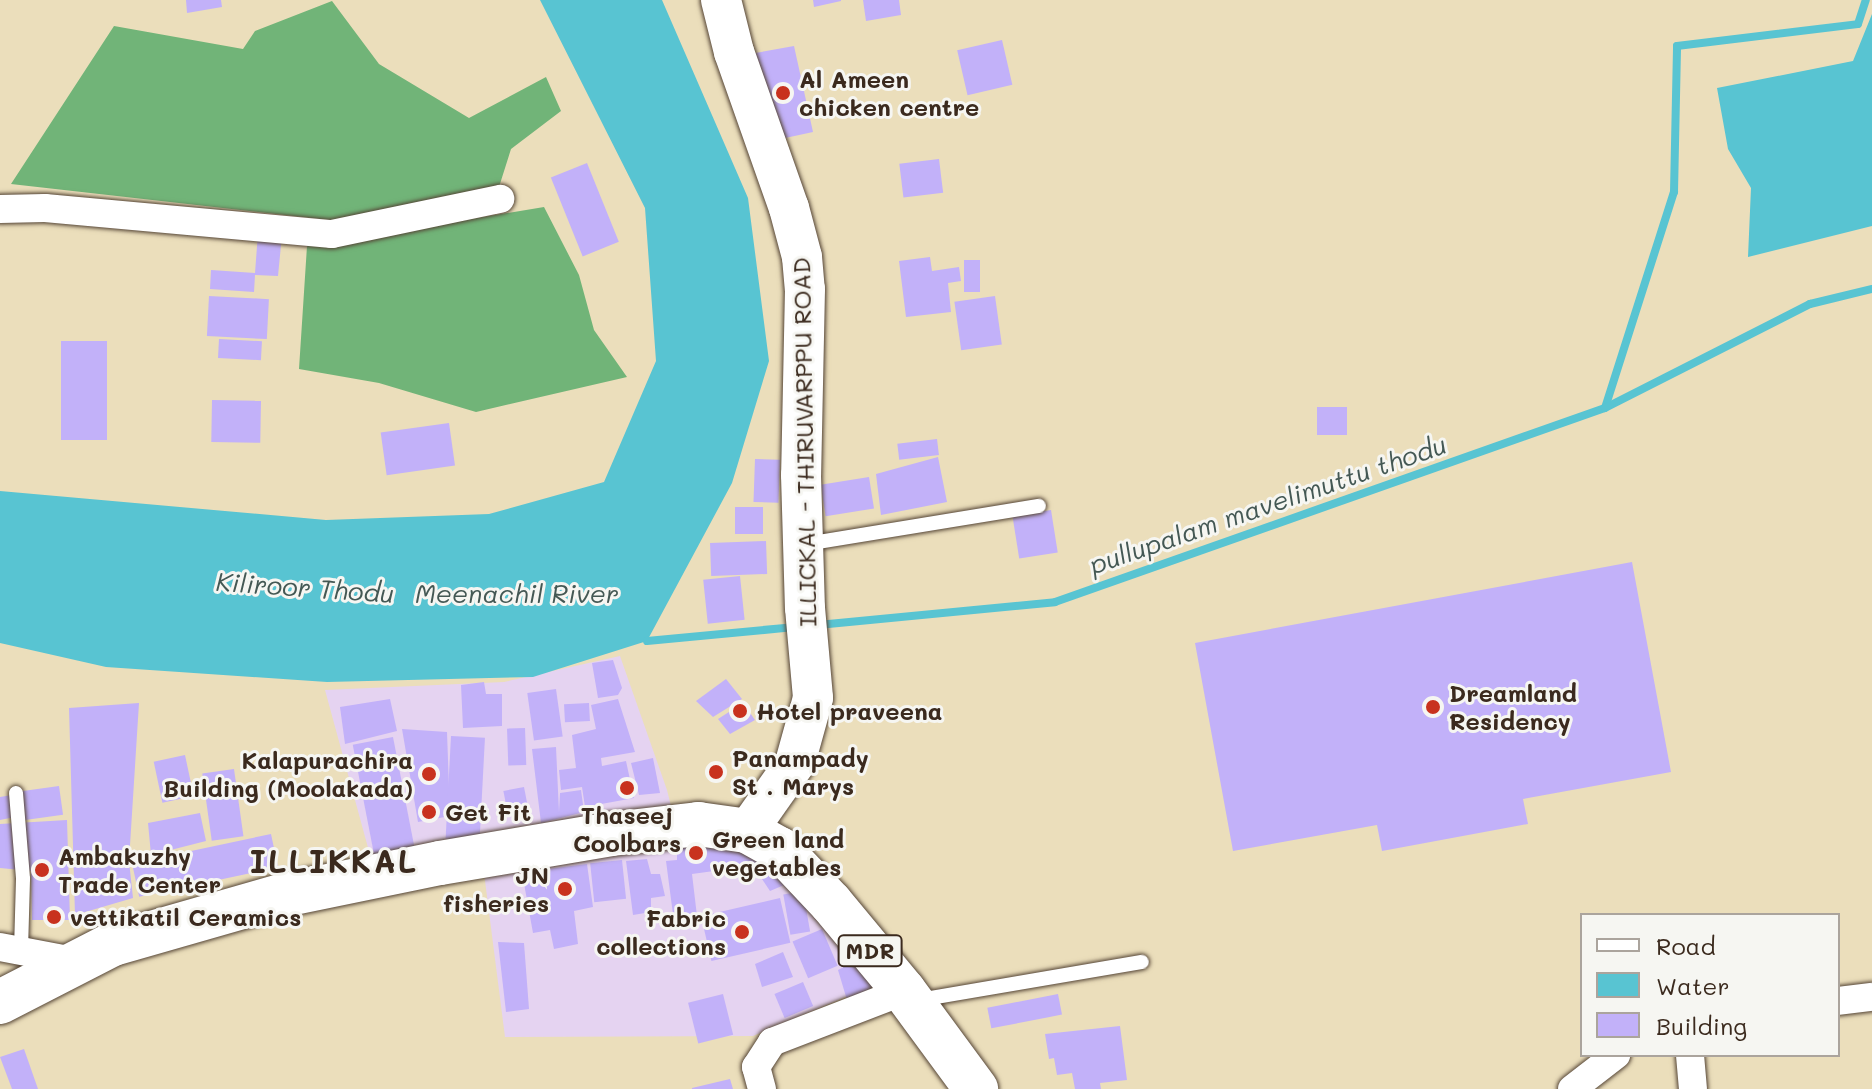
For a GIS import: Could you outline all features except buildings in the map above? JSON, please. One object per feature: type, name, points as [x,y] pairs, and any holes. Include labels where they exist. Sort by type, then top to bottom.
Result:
[{"type":"main road","name":"ILLICKAL - THIRUVARPPU ROAD","points":[[721,0],[734,52],[783,187],[802,257],[806,336],[801,404],[807,623],[813,698],[795,763],[747,831]]},
{"type":"main road","name":"MDR","points":[[1,1003],[74,961],[113,944],[202,916],[440,863],[612,834],[698,824],[747,831],[780,849],[831,903],[907,996],[976,1089]]},
{"type":"street","points":[[0,209],[45,208],[332,234],[500,199]]},
{"type":"street","points":[[11,950],[74,961]]},
{"type":"street","points":[[762,1089],[756,1067],[772,1042],[907,996]]},
{"type":"street","points":[[1840,1001],[1872,997]]},
{"type":"street","points":[[1572,1089],[1613,1057]]},
{"type":"street","points":[[1690,1057],[1693,1089]]},
{"type":"lane","points":[[804,545],[1039,506]]},
{"type":"lane","points":[[11,950],[23,879],[16,793]]},
{"type":"lane","points":[[907,996],[1142,962]]},
{"type":"shaded area","points":[[620,656],[667,790],[677,830],[742,835],[881,982],[753,1036],[505,1037],[484,873],[379,888],[325,690],[504,682]]},
{"type":"green space","points":[[332,1],[379,64],[469,118],[546,77],[561,111],[511,149],[499,187],[338,221],[11,184],[114,26],[243,49],[255,31]]},
{"type":"green space","points":[[544,207],[579,275],[594,330],[627,377],[476,412],[379,383],[299,369],[307,246]]},
{"type":"water","name":"Meenachil River","points":[[540,0],[662,0],[748,198],[769,361],[732,483],[647,641],[533,677],[327,682],[106,667],[0,643],[0,491],[326,520],[489,514],[604,482],[656,361],[645,208]]},
{"type":"water","points":[[1872,14],[1872,226],[1748,257],[1751,188],[1728,149],[1717,88],[1853,61]]},
{"type":"waterway","points":[[1605,408],[1674,192],[1677,46],[1858,24],[1866,0]]},
{"type":"waterway","name":"pullupalam mavelimuttu thodu","points":[[818,625],[1055,602],[1605,408],[1810,304],[1872,289]]},
{"type":"waterway","name":"pullupalam mavelimuttu thodu","points":[[647,641],[796,627]]},
{"type":"place","name":"Al Ameen chicken centre","points":[[783,93]]},
{"type":"place","name":"Dreamland Residency","points":[[1433,707]]},
{"type":"place","name":"Hotel praveena","points":[[740,711]]},
{"type":"place","name":"Panampady St . Marys","points":[[716,772]]},
{"type":"place","name":"Kalapurachira Building (Moolakada)","points":[[429,774]]},
{"type":"place","name":"Thaseej Coolbars","points":[[627,788]]},
{"type":"place","name":"Get Fit","points":[[429,812]]},
{"type":"place","name":"Green land vegetables","points":[[696,853]]},
{"type":"place","name":"Ambakuzhy Trade Center","points":[[42,870]]},
{"type":"place","name":"JN fisheries","points":[[565,889]]},
{"type":"place","name":"vettikatil Ceramics","points":[[54,917]]},
{"type":"place","name":"Fabric collections","points":[[742,932]]},
{"type":"district","name":"ILLIKKAL","points":[[334,860]]},
{"type":"water label","name":"Kiliroor Thodu","points":[[305,588]]}]
